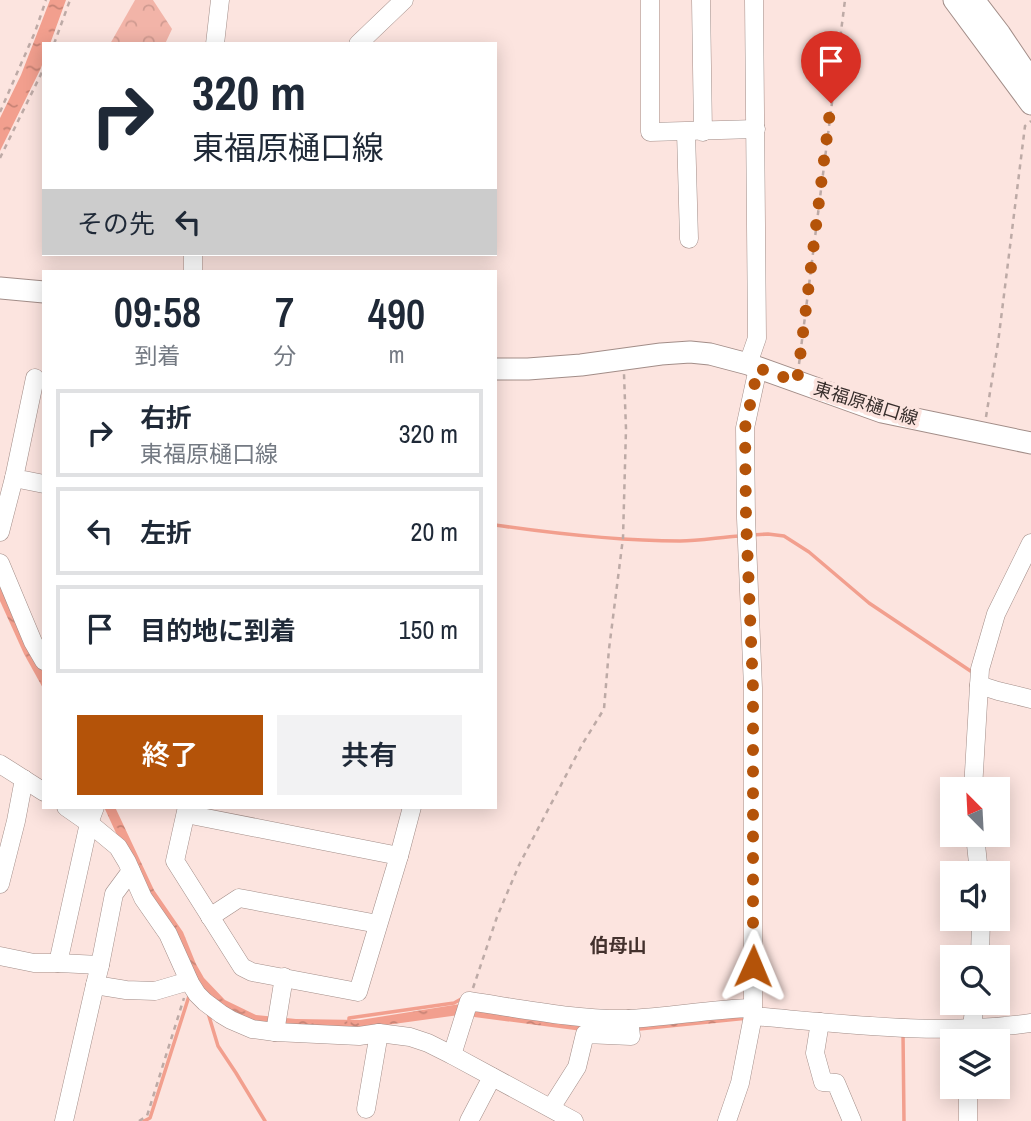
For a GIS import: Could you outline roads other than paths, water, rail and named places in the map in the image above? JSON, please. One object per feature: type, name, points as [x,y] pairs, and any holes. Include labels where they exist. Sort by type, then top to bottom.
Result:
[{"type":"main road","points":[[954,0],[1031,104]]},
{"type":"main road","points":[[974,0],[1031,80]]},
{"type":"main road","points":[[0,288],[42,292]]},
{"type":"main road","name":"東福原樋口線","points":[[497,369],[582,365],[690,352],[710,354],[753,366],[882,412],[1031,443]]},
{"type":"street","points":[[215,42],[220,0]]},
{"type":"street","points":[[360,42],[404,0]]},
{"type":"street","points":[[650,0],[650,132],[756,130]]},
{"type":"street","points":[[689,239],[701,0]]},
{"type":"street","points":[[727,1121],[740,1083],[752,1012],[754,944],[754,701],[745,428],[757,338],[754,0]]},
{"type":"street","points":[[0,532],[35,378]]},
{"type":"street","points":[[14,478],[42,484]]},
{"type":"street","points":[[973,777],[980,668],[996,614],[1031,543]]},
{"type":"street","points":[[0,563],[42,658]]},
{"type":"street","points":[[979,685],[1031,699]]},
{"type":"street","points":[[0,764],[42,791]]},
{"type":"street","points":[[0,884],[24,779]]},
{"type":"street","points":[[72,809],[92,815],[118,847],[143,898],[168,934],[197,994],[231,1020],[252,1028],[275,1032],[359,1036],[379,1032],[410,1037],[452,1055],[553,1113],[574,1121]]},
{"type":"street","points":[[399,856],[186,810],[175,861],[242,967],[252,972],[358,992],[399,856],[411,809]]},
{"type":"street","points":[[58,963],[92,815]]},
{"type":"street","points":[[64,1121],[114,894],[131,871]]},
{"type":"street","points":[[210,917],[239,898],[378,924]]},
{"type":"street","points":[[0,956],[34,963],[100,965]]},
{"type":"street","points":[[275,1032],[284,977]]},
{"type":"street","points":[[95,985],[155,991],[190,982]]},
{"type":"street","points":[[452,1055],[469,1001],[629,1025],[752,1012],[864,1027],[940,1032]]},
{"type":"street","points":[[820,1022],[815,1054],[823,1082],[836,1083],[852,1121]]},
{"type":"street","points":[[1000,1029],[1031,1023]]},
{"type":"street","points":[[553,1113],[577,1067],[585,1034],[631,1036],[629,1025]]},
{"type":"street","points":[[366,1109],[379,1032]]},
{"type":"street","points":[[469,1121],[492,1077]]},
{"type":"street","points":[[968,1099],[968,1121]]},
{"type":"water","points":[[50,0],[66,0],[51,42],[42,42],[41,68],[0,151],[0,118],[21,75]]},
{"type":"water","points":[[0,574],[42,665],[42,686],[24,654],[0,601]]},
{"type":"water","points":[[105,809],[116,809],[154,890],[183,932],[204,978],[225,1000],[256,1015],[360,1020],[460,1004],[552,1016],[747,1011],[746,1020],[627,1032],[582,1031],[459,1015],[350,1030],[255,1024],[203,993],[129,861]]},
{"type":"waterway","points":[[497,525],[634,540],[688,541],[740,536]]},
{"type":"waterway","points":[[752,535],[784,536],[809,552],[869,603],[975,674]]},
{"type":"waterway","points":[[144,1121],[150,1118],[190,993]]},
{"type":"waterway","points":[[349,1023],[349,1018],[454,1003],[463,998]]},
{"type":"waterway","points":[[208,1013],[218,1046],[265,1121]]},
{"type":"waterway","points":[[903,1033],[904,1121]]},
{"type":"district","name":"伯母山","points":[[618,945]]}]
